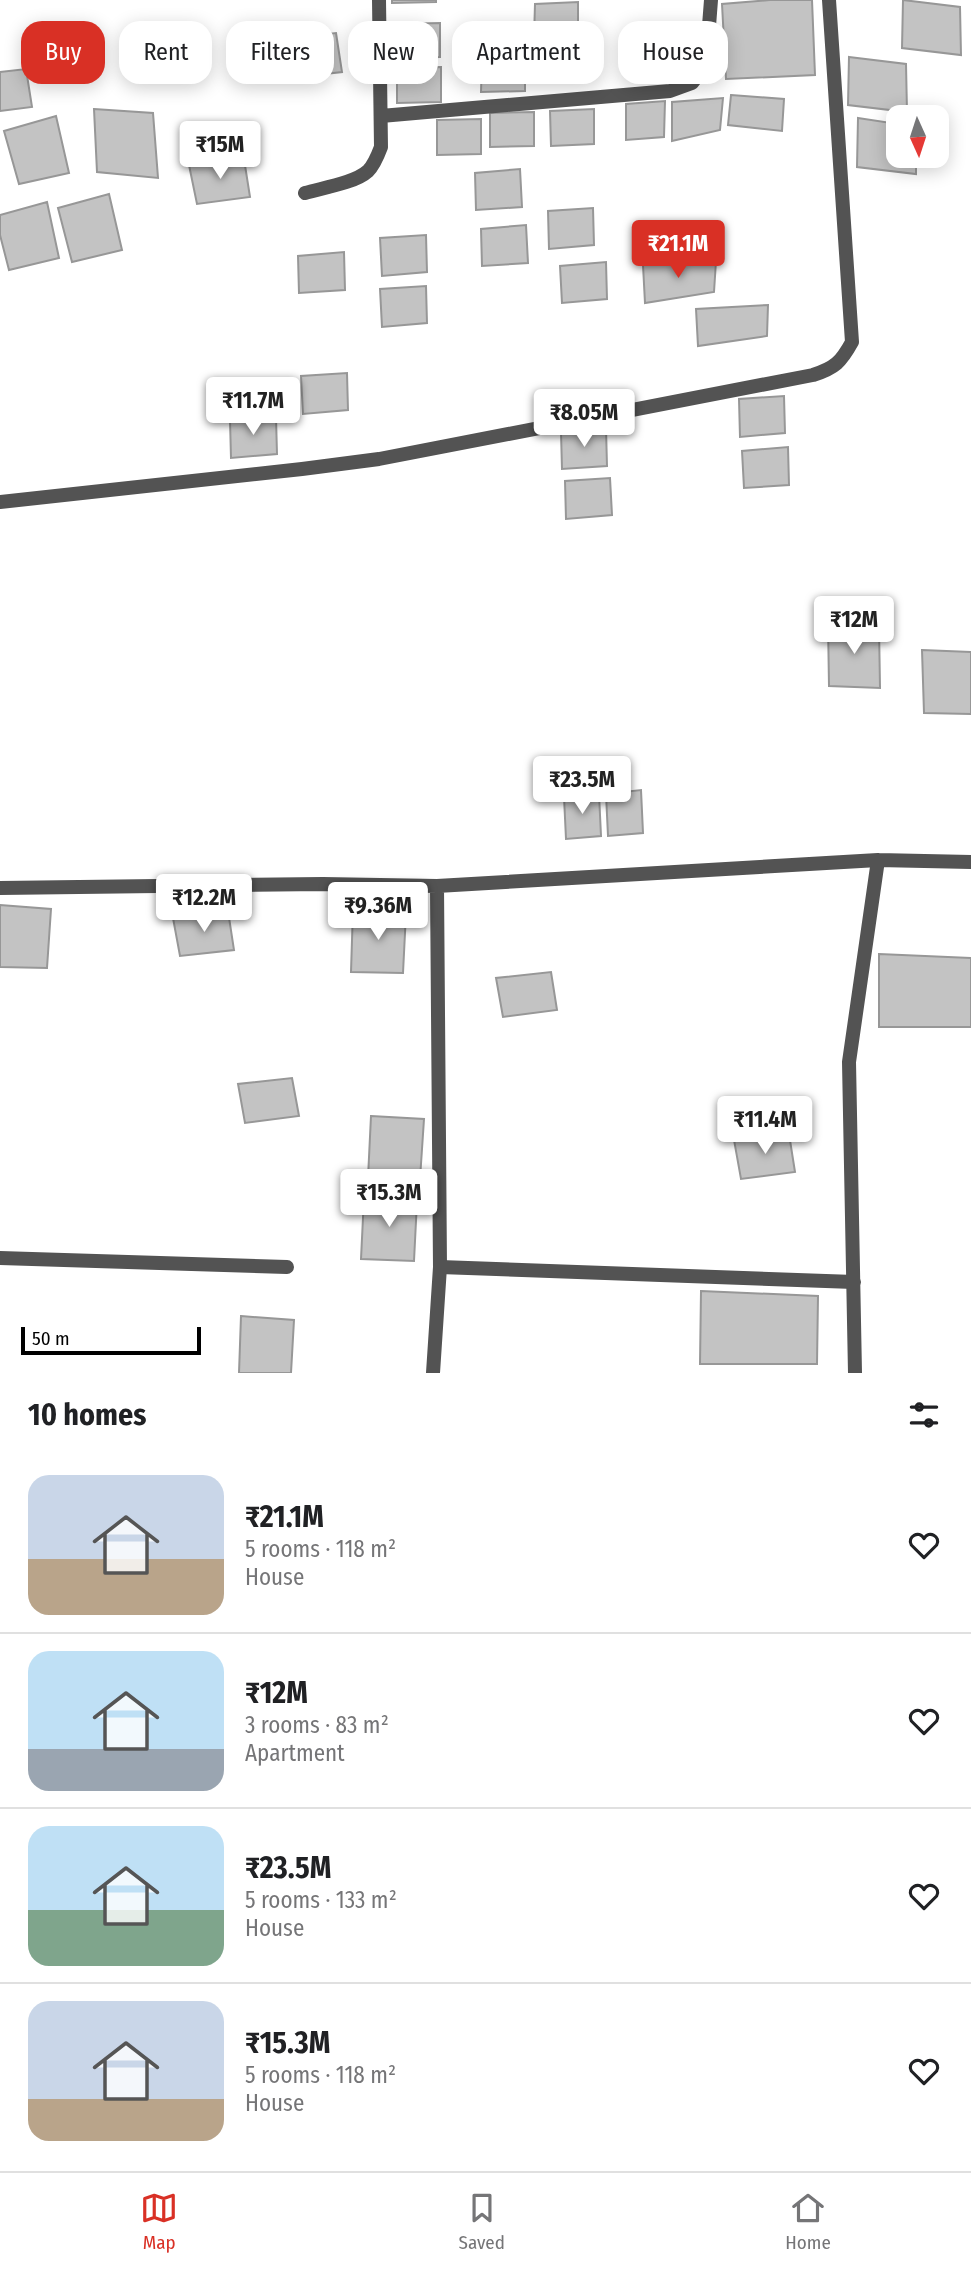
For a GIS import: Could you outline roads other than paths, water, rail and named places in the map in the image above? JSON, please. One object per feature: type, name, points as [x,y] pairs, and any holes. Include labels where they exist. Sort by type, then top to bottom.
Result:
[{"type":"street","points":[[305,193],[357,178],[368,172],[376,160],[381,147],[380,0]]},
{"type":"street","points":[[381,116],[670,91],[692,83],[706,65],[711,0]]},
{"type":"street","points":[[0,502],[379,459],[813,375],[832,369],[852,342],[829,0]]},
{"type":"street","points":[[0,888],[323,884],[437,886],[878,860],[971,862]]},
{"type":"street","points":[[855,1373],[849,1062],[878,860]]},
{"type":"street","points":[[433,1373],[440,1267],[437,886]]},
{"type":"street","points":[[0,1258],[287,1267]]},
{"type":"street","points":[[440,1267],[855,1282]]}]
